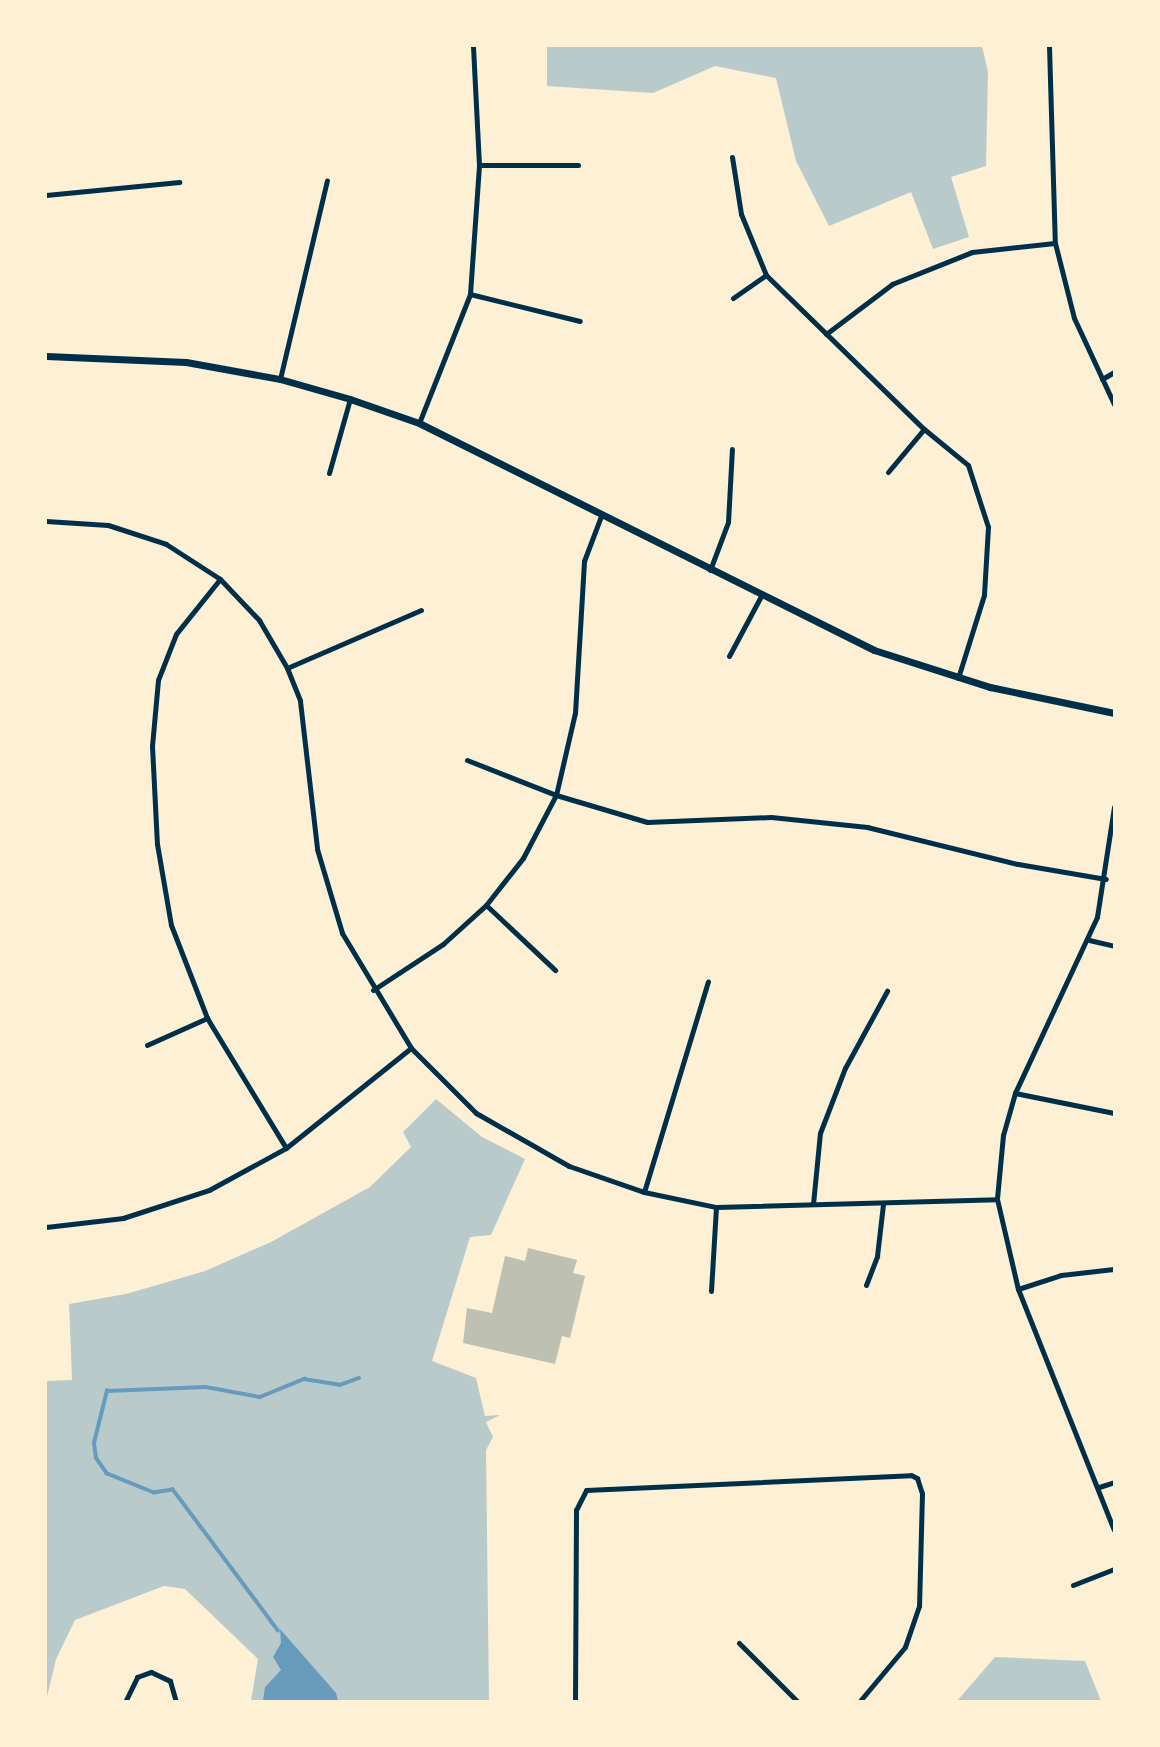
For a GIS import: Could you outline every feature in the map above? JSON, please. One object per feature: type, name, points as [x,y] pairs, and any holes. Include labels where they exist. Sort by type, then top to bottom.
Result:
[{"type":"street","points":[[419,422],[470,294],[479,165],[473,46]]},
{"type":"street","points":[[1049,46],[1055,243],[1074,318],[1115,404]]},
{"type":"street","points":[[732,157],[741,214],[766,275],[924,429],[968,465],[988,527],[984,595],[958,678]]},
{"type":"street","points":[[479,165],[578,165]]},
{"type":"street","points":[[280,379],[327,180]]},
{"type":"street","points":[[46,195],[179,182]]},
{"type":"street","points":[[826,334],[892,284],[972,252],[1055,243]]},
{"type":"street","points":[[733,298],[766,275]]},
{"type":"street","points":[[470,294],[580,321]]},
{"type":"street","points":[[46,356],[186,362],[280,379],[419,422],[601,516],[874,650],[958,678],[1115,713]]},
{"type":"street","points":[[1102,379],[1115,372]]},
{"type":"street","points":[[329,473],[350,399]]},
{"type":"street","points":[[888,471],[924,429]]},
{"type":"street","points":[[710,570],[728,522],[732,449]]},
{"type":"street","points":[[373,990],[443,944],[486,905],[523,858],[556,795],[575,713],[584,561],[601,516]]},
{"type":"street","points":[[46,521],[121,528],[179,551],[220,579],[254,615],[287,668],[304,719],[312,819],[327,893],[342,933],[373,990],[411,1048],[476,1113],[569,1166],[644,1192],[716,1207],[997,1199]]},
{"type":"street","points":[[220,579],[176,634],[153,709],[154,809],[162,880],[171,925],[207,1018],[286,1148]]},
{"type":"street","points":[[729,656],[761,596]]},
{"type":"street","points":[[287,668],[421,610]]},
{"type":"street","points":[[467,761],[556,795],[647,822],[771,817],[867,827],[1018,864],[1106,879]]},
{"type":"street","points":[[1115,807],[1106,879],[1089,940],[1014,1093],[1003,1135],[997,1199],[1018,1289],[1115,1530]]},
{"type":"street","points":[[486,905],[555,970]]},
{"type":"street","points":[[1089,940],[1115,946]]},
{"type":"street","points":[[644,1192],[708,981]]},
{"type":"street","points":[[813,1204],[820,1133],[845,1068],[887,991]]},
{"type":"street","points":[[147,1045],[207,1018]]},
{"type":"street","points":[[46,1227],[123,1218],[197,1194],[286,1148],[411,1048]]},
{"type":"street","points":[[1014,1093],[1115,1113]]},
{"type":"street","points":[[866,1285],[877,1256],[883,1203]]},
{"type":"street","points":[[711,1291],[716,1207]]},
{"type":"street","points":[[1018,1289],[1062,1275],[1115,1269]]},
{"type":"street","points":[[575,1702],[580,1495],[593,1488],[901,1473],[917,1478],[922,1493],[922,1586],[913,1630],[893,1665],[859,1702]]},
{"type":"street","points":[[1099,1487],[1115,1482]]},
{"type":"street","points":[[1073,1585],[1115,1569]]},
{"type":"street","points":[[738,1643],[799,1702]]},
{"type":"street","points":[[125,1702],[137,1677],[151,1672],[170,1681],[176,1702]]},
{"type":"shaded area","points":[[547,46],[982,46],[988,72],[986,166],[951,177],[969,237],[933,249],[911,192],[829,226],[796,161],[776,78],[715,66],[653,93],[547,86]]},
{"type":"shaded area","points":[[436,1099],[482,1137],[525,1159],[491,1235],[470,1237],[432,1361],[476,1378],[485,1416],[500,1415],[486,1422],[493,1437],[486,1450],[489,1701],[251,1701],[258,1659],[185,1589],[164,1586],[75,1620],[56,1659],[46,1701],[46,1381],[72,1380],[69,1304],[126,1294],[205,1271],[271,1242],[370,1187],[411,1147],[403,1132]]},
{"type":"shaded area","points":[[995,1657],[1085,1661],[1101,1701],[957,1701]]},
{"type":"water","points":[[280,1629],[336,1693],[338,1701],[263,1701],[265,1687],[281,1670],[273,1657],[281,1643]]},
{"type":"building","points":[[528,1248],[577,1260],[573,1273],[585,1276],[570,1338],[562,1336],[555,1364],[463,1343],[467,1308],[492,1313],[505,1256],[525,1261]]},
{"type":"waterway","points":[[278,1631],[173,1490],[154,1493],[107,1474],[96,1458],[94,1443],[107,1391],[206,1387],[260,1397],[304,1379],[340,1385],[359,1378]]}]
